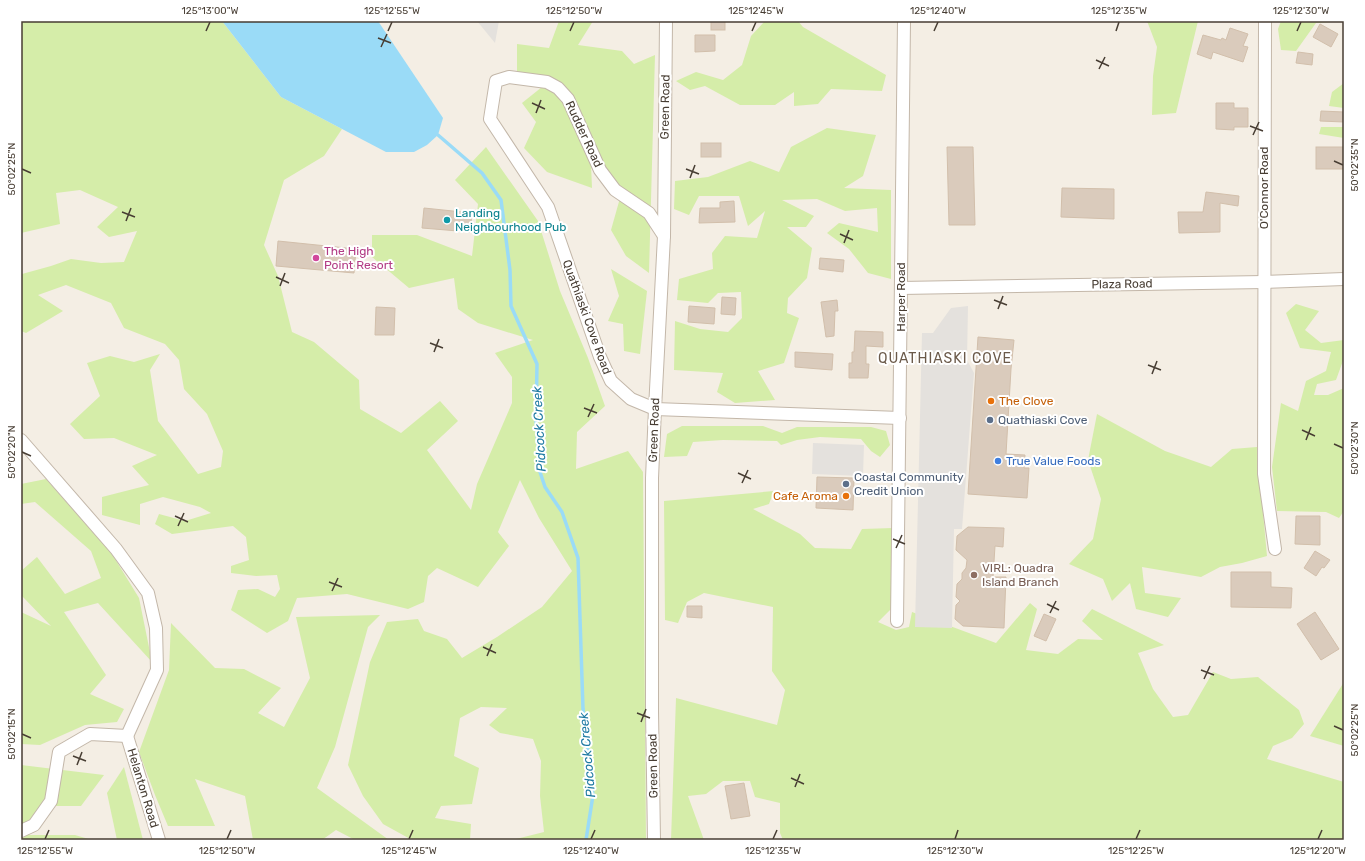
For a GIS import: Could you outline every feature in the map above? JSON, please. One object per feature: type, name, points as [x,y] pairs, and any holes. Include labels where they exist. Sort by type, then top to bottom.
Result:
[{"type":"street","name":"Green Road","points":[[654,840],[652,712],[652,478],[664,236],[666,21]]},
{"type":"street","name":"Harper Road","points":[[898,621],[904,21]]},
{"type":"street","name":"O'Connor Road","points":[[1265,21],[1264,474],[1274,549]]},
{"type":"street","name":"Rudder Road","points":[[490,119],[496,81],[502,78],[509,77],[547,82],[558,88],[568,99],[600,170],[615,190],[649,213],[664,236]]},
{"type":"street","name":"Quathiaski Cove Road","points":[[490,119],[548,207],[600,357],[611,381],[631,399],[655,409],[900,418]]},
{"type":"street","name":"Plaza Road","points":[[901,288],[1264,282],[1344,279]]},
{"type":"street","points":[[21,831],[34,826],[51,801],[59,752],[90,734],[127,736],[156,670],[156,628],[148,593],[116,549],[23,447]]},
{"type":"street","name":"Helanton Road","points":[[127,736],[159,840]]},
{"type":"green space","points":[[21,21],[222,21],[281,97],[342,129],[324,156],[284,180],[264,245],[278,276],[292,332],[314,342],[359,380],[360,409],[401,433],[440,401],[458,421],[427,450],[471,510],[477,484],[512,403],[512,377],[495,353],[533,340],[478,323],[458,309],[454,278],[409,288],[372,257],[372,235],[417,235],[472,256],[478,204],[455,180],[486,147],[538,221],[560,291],[588,358],[605,406],[577,432],[576,469],[628,451],[643,472],[646,840],[512,840],[544,832],[540,796],[541,761],[533,739],[500,733],[489,725],[507,708],[481,707],[460,718],[454,756],[479,768],[472,804],[441,806],[435,818],[471,824],[470,840],[412,840],[383,824],[363,796],[348,765],[370,662],[387,622],[418,619],[424,631],[447,639],[462,658],[542,607],[572,571],[539,518],[520,480],[498,532],[509,546],[478,587],[437,568],[428,576],[424,602],[408,609],[347,594],[297,598],[288,621],[267,633],[231,610],[238,590],[258,589],[275,597],[280,589],[277,575],[256,576],[231,573],[231,566],[249,560],[246,537],[233,526],[172,534],[155,524],[159,514],[185,521],[211,513],[200,507],[163,497],[140,504],[140,525],[102,515],[102,497],[149,485],[132,466],[157,455],[114,438],[84,439],[70,424],[100,396],[87,363],[110,356],[134,362],[160,354],[150,370],[158,421],[198,474],[221,467],[223,451],[207,414],[184,389],[179,360],[165,344],[124,328],[111,303],[66,285],[38,295],[63,311],[26,333],[21,331],[22,274],[71,259],[101,263],[124,262],[137,231],[109,237],[97,227],[118,207],[80,190],[56,193],[60,224],[21,233]]},
{"type":"green space","points":[[559,21],[593,21],[578,45],[622,51],[634,64],[655,55],[649,273],[626,256],[611,230],[622,191],[591,164],[592,188],[547,172],[524,148],[536,122],[522,103],[542,87],[517,72],[517,44],[549,48]]},
{"type":"green space","points":[[765,21],[798,21],[803,27],[886,75],[882,91],[831,89],[818,104],[794,106],[794,92],[775,105],[740,105],[705,86],[690,90],[676,81],[696,72],[723,80],[742,65],[751,36]]},
{"type":"green space","points":[[1147,21],[1198,21],[1176,113],[1152,115],[1153,76],[1157,47]]},
{"type":"green space","points":[[1281,21],[1344,21],[1316,23],[1296,51],[1281,50],[1278,29]]},
{"type":"green space","points":[[1344,83],[1344,108],[1329,106],[1332,92]]},
{"type":"green space","points":[[1321,127],[1344,127],[1344,138],[1319,134]]},
{"type":"green space","points":[[827,128],[876,135],[863,176],[844,188],[891,190],[891,279],[868,273],[849,249],[827,233],[839,223],[878,232],[877,208],[845,211],[817,199],[782,200],[814,216],[806,227],[787,227],[812,248],[807,278],[788,298],[787,313],[799,318],[784,363],[758,371],[775,400],[735,403],[717,392],[723,373],[674,370],[675,321],[700,329],[728,332],[742,318],[741,292],[718,293],[708,303],[677,300],[679,279],[713,269],[712,253],[725,236],[757,238],[765,211],[748,226],[739,196],[699,196],[689,215],[674,209],[675,181],[708,177],[750,161],[779,172],[791,147]]},
{"type":"green space","points":[[611,269],[647,291],[640,354],[624,351],[623,324],[608,321],[619,296]]},
{"type":"green space","points":[[1296,304],[1319,311],[1305,330],[1321,343],[1344,340],[1344,358],[1336,380],[1317,384],[1314,395],[1328,395],[1344,388],[1344,511],[1339,518],[1326,512],[1277,511],[1272,467],[1281,403],[1298,411],[1306,381],[1326,371],[1331,352],[1300,348],[1286,313]]},
{"type":"green space","points":[[1097,414],[1165,451],[1211,467],[1232,449],[1257,447],[1267,556],[1220,567],[1201,577],[1142,567],[1145,593],[1181,598],[1168,617],[1136,609],[1130,583],[1112,601],[1103,579],[1069,564],[1093,539],[1101,499],[1088,460]]},
{"type":"green space","points":[[682,426],[763,426],[782,433],[797,427],[871,427],[886,431],[890,445],[880,457],[871,451],[861,439],[820,437],[797,440],[781,445],[777,441],[723,440],[693,442],[687,456],[664,457],[667,434]]},
{"type":"green space","points":[[46,479],[112,554],[139,598],[152,662],[98,603],[64,612],[106,675],[90,694],[124,709],[117,722],[85,725],[40,745],[21,744],[21,612],[51,626],[22,596],[21,571],[37,557],[65,594],[101,578],[91,551],[35,502],[21,504],[21,484]]},
{"type":"green space","points":[[774,491],[769,504],[753,509],[800,534],[815,548],[851,549],[862,529],[893,528],[891,609],[878,622],[896,630],[909,627],[912,612],[996,643],[1030,603],[1037,609],[1026,650],[1058,654],[1078,639],[1103,640],[1082,621],[1092,609],[1164,645],[1138,653],[1153,689],[1173,717],[1188,715],[1213,672],[1231,679],[1258,677],[1299,710],[1304,724],[1292,738],[1273,746],[1267,759],[1344,782],[1344,840],[783,840],[780,833],[780,803],[755,797],[750,781],[723,781],[706,794],[688,796],[704,840],[671,840],[676,698],[777,725],[785,690],[772,671],[773,607],[704,593],[687,602],[678,623],[665,620],[664,501]]},
{"type":"green space","points":[[380,615],[368,627],[335,747],[317,788],[389,840],[355,840],[336,830],[322,840],[253,840],[245,796],[195,779],[215,826],[168,826],[139,752],[169,670],[171,623],[215,668],[244,669],[281,688],[258,713],[284,727],[310,678],[296,617]]},
{"type":"green space","points":[[1344,682],[1344,746],[1310,736]]},
{"type":"green space","points":[[21,765],[104,775],[81,806],[41,806],[21,830]]},
{"type":"green space","points":[[124,767],[143,840],[117,840],[107,793]]},
{"type":"green space","points":[[21,835],[75,835],[92,840],[21,840]]},
{"type":"shaded area","points":[[477,21],[499,21],[495,43]]},
{"type":"shaded area","points":[[968,306],[967,360],[974,373],[962,529],[954,529],[952,628],[915,627],[922,333],[933,333],[951,308]]},
{"type":"shaded area","points":[[813,443],[864,445],[863,476],[812,474]]},
{"type":"water","points":[[222,21],[378,21],[443,118],[438,135],[427,145],[414,152],[386,152],[281,97]]},
{"type":"building","points":[[711,21],[725,21],[725,30],[711,30]]},
{"type":"building","points":[[1320,24],[1338,34],[1331,47],[1313,37]]},
{"type":"building","points":[[1230,28],[1248,34],[1243,46],[1248,47],[1243,62],[1213,52],[1211,59],[1197,54],[1203,35],[1226,40]]},
{"type":"building","points":[[695,35],[715,35],[715,51],[695,52]]},
{"type":"building","points":[[1298,52],[1313,54],[1312,65],[1296,63]]},
{"type":"building","points":[[1216,103],[1234,103],[1234,108],[1248,108],[1248,127],[1234,127],[1234,130],[1216,129]]},
{"type":"building","points":[[1321,111],[1344,112],[1344,122],[1320,121]]},
{"type":"building","points":[[701,143],[721,143],[721,157],[701,157]]},
{"type":"building","points":[[947,147],[973,147],[975,225],[949,225]]},
{"type":"building","points":[[1316,147],[1344,147],[1344,169],[1316,169]]},
{"type":"building","points":[[1062,188],[1114,189],[1114,219],[1061,217]]},
{"type":"building","points":[[1206,192],[1239,196],[1238,206],[1220,203],[1220,232],[1179,233],[1178,212],[1203,212]]},
{"type":"building","points":[[734,201],[735,222],[699,223],[700,208],[720,208],[720,202]]},
{"type":"building","name":"Landing Neighbourhood Pub","points":[[424,208],[472,213],[470,232],[422,228]]},
{"type":"building","points":[[278,241],[356,249],[354,273],[276,266]]},
{"type":"building","points":[[820,258],[844,260],[843,272],[819,269]]},
{"type":"building","points":[[722,297],[736,298],[735,315],[721,314]]},
{"type":"building","points":[[837,300],[838,311],[835,311],[834,336],[826,337],[821,302]]},
{"type":"building","points":[[689,306],[715,308],[714,324],[688,322]]},
{"type":"building","points":[[376,307],[395,308],[394,335],[375,335]]},
{"type":"building","points":[[855,331],[883,332],[883,347],[866,346],[866,364],[869,364],[868,378],[849,378],[849,363],[852,363]]},
{"type":"building","points":[[978,337],[1014,340],[1006,454],[1025,455],[1024,468],[1029,468],[1027,498],[968,494]]},
{"type":"building","points":[[795,352],[833,354],[832,370],[795,367]]},
{"type":"building","points":[[817,477],[854,478],[853,510],[816,508]]},
{"type":"building","points":[[1296,516],[1320,516],[1320,545],[1295,544]]},
{"type":"building","points":[[968,527],[1004,528],[1003,547],[995,546],[993,577],[1006,577],[1004,628],[963,626],[955,619],[956,605],[960,601],[956,597],[957,584],[962,579],[962,573],[966,568],[967,560],[956,550],[957,536]]},
{"type":"building","points":[[1315,551],[1330,560],[1324,568],[1322,567],[1316,576],[1304,568]]},
{"type":"building","points":[[1231,572],[1271,572],[1271,587],[1292,588],[1291,608],[1231,607]]},
{"type":"building","points":[[687,606],[702,606],[702,618],[687,617]]},
{"type":"building","points":[[1315,612],[1339,649],[1321,660],[1297,624]]},
{"type":"building","points":[[1044,614],[1056,619],[1046,641],[1034,636]]},
{"type":"building","points":[[744,783],[750,816],[731,819],[725,786]]},
{"type":"waterway","name":"Pidcock Creek","points":[[438,135],[482,173],[501,200],[510,270],[511,306],[537,364],[536,421],[540,472],[545,487],[562,512],[578,558],[583,709],[593,795],[586,840]]},
{"type":"place","name":"Landing Neighbourhood Pub","points":[[447,220]]},
{"type":"place","name":"The High Point Resort","points":[[316,258]]},
{"type":"place","name":"The Clove","points":[[991,401]]},
{"type":"place","name":"Quathiaski Cove","points":[[990,420]]},
{"type":"place","name":"True Value Foods","points":[[998,461]]},
{"type":"place","name":"Coastal Community Credit Union","points":[[846,484]]},
{"type":"place","name":"Cafe Aroma","points":[[846,496]]},
{"type":"place","name":"VIRL: Quadra Island Branch","points":[[974,575]]},
{"type":"district","name":"QUATHIASKI COVE","points":[[945,358]]}]
